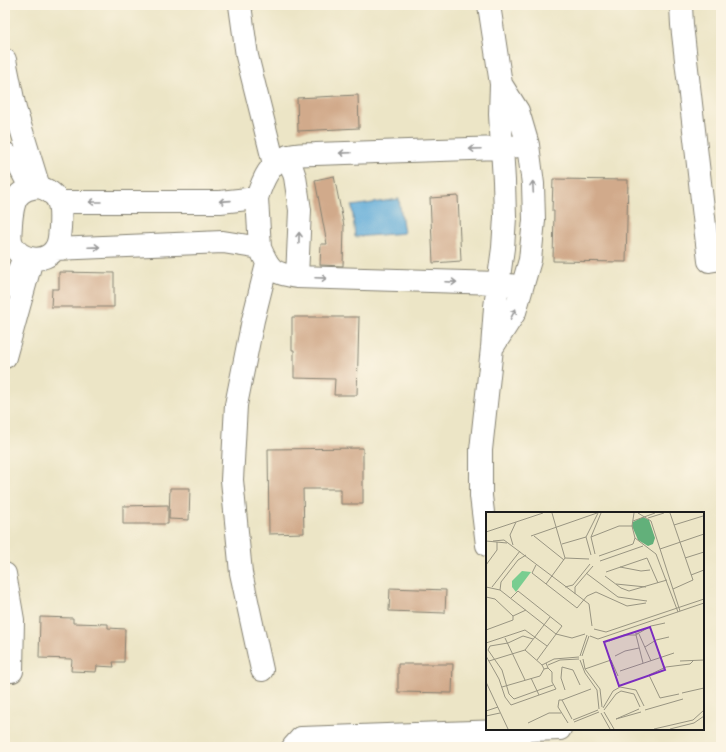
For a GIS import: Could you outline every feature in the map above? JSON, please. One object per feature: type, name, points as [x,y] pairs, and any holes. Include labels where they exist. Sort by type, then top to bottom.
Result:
[{"type":"street","points":[[240,5],[247,56],[281,160],[295,177],[300,210],[297,277]]},
{"type":"street","points":[[486,537],[481,496],[481,450],[505,217],[500,114],[501,84],[489,5]]},
{"type":"street","points":[[680,5],[709,261],[721,259]]},
{"type":"street","points":[[5,60],[15,109],[35,188]]},
{"type":"street","points":[[492,348],[515,312],[530,260],[534,220],[533,184],[528,145],[518,111],[501,84]]},
{"type":"street","points":[[262,670],[240,573],[232,480],[236,404],[264,256],[257,198],[263,181],[281,160],[315,154],[502,148],[528,145]]},
{"type":"street","points":[[5,153],[19,166],[35,188]]},
{"type":"street","points":[[35,188],[47,190],[54,195],[59,202],[61,210],[59,241],[55,249],[49,255],[41,258],[28,258],[17,251],[8,236],[9,205],[23,192],[35,188]]},
{"type":"street","points":[[59,202],[220,202],[257,198]]},
{"type":"street","points":[[55,249],[223,242],[264,256],[279,274],[297,277],[498,283],[522,287]]},
{"type":"street","points":[[5,287],[16,277],[28,258]]},
{"type":"street","points":[[5,357],[28,258]]},
{"type":"street","points":[[5,574],[13,620],[12,671]]},
{"type":"street","points":[[293,747],[301,738],[531,730]]},
{"type":"water","points":[[399,199],[404,233],[355,237],[352,206]]},
{"type":"building","points":[[358,95],[359,128],[298,131],[297,98]]},
{"type":"building","points":[[334,176],[344,226],[343,266],[320,265],[321,244],[327,244],[315,180]]},
{"type":"building","points":[[553,179],[628,180],[626,262],[553,261]]},
{"type":"building","points":[[458,196],[461,261],[433,263],[430,198]]},
{"type":"building","points":[[59,272],[114,273],[114,307],[51,307],[52,289],[59,289]]},
{"type":"building","points":[[292,317],[359,317],[357,395],[334,395],[335,379],[294,378]]},
{"type":"building","points":[[363,448],[363,504],[341,504],[341,489],[303,489],[304,533],[269,534],[268,449]]},
{"type":"building","points":[[170,488],[190,488],[189,520],[169,519]]},
{"type":"building","points":[[168,505],[168,524],[123,524],[123,506]]},
{"type":"building","points":[[390,588],[446,590],[445,613],[389,611]]},
{"type":"building","points":[[40,617],[73,618],[73,623],[108,624],[108,628],[125,629],[124,662],[113,662],[114,667],[97,666],[96,672],[71,671],[72,659],[39,658]]},
{"type":"building","points":[[398,664],[453,664],[452,693],[398,692]]}]
